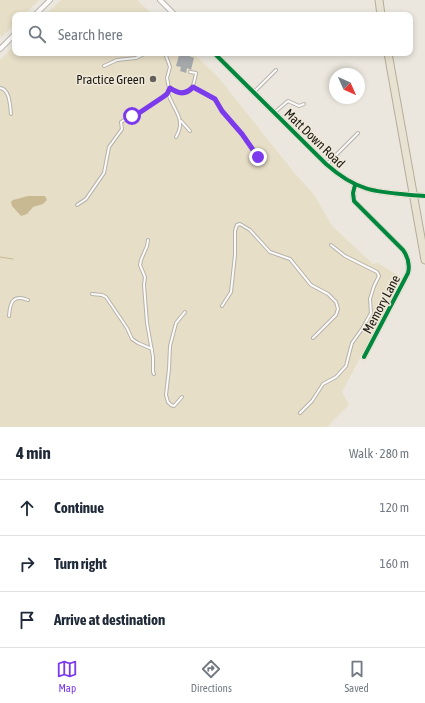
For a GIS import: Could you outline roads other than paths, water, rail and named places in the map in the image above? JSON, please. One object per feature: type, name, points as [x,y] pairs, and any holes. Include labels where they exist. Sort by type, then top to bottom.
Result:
[{"type":"highway","points":[[378,0],[380,12]]},
{"type":"highway","points":[[389,56],[425,260]]},
{"type":"street","points":[[160,0],[172,12]]},
{"type":"street","points":[[38,12],[48,1]]},
{"type":"street","points":[[0,49],[12,37]]},
{"type":"street","name":"Matt Down Road","points":[[217,56],[338,175],[355,185],[380,193],[425,196]]},
{"type":"street","name":"Memory Lane","points":[[355,185],[353,193],[354,201],[403,250],[408,259],[409,267],[408,273],[364,357]]},
{"type":"lane","points":[[104,66],[117,60],[136,58],[140,56]]},
{"type":"lane","points":[[77,205],[86,199],[104,173],[110,147],[122,129],[121,122],[136,115],[168,93],[170,88],[166,78],[170,67],[167,56]]},
{"type":"lane","points":[[253,93],[276,70]]},
{"type":"lane","points":[[170,88],[182,93],[188,92],[193,87],[196,74],[190,72]]},
{"type":"lane","points":[[193,87],[215,99],[222,111],[242,134],[258,157]]},
{"type":"lane","points":[[0,88],[3,88],[7,92],[11,114]]},
{"type":"lane","points":[[168,93],[172,105],[180,120],[190,132]]},
{"type":"lane","points":[[274,112],[288,101],[299,106],[304,104]]},
{"type":"lane","points":[[176,137],[180,130],[180,120]]},
{"type":"lane","points":[[326,164],[358,133]]},
{"type":"lane","points":[[222,306],[231,292],[235,255],[235,231],[237,225],[240,224],[250,230],[270,252],[290,258],[311,285],[328,294],[336,302],[338,308],[336,315],[313,338]]},
{"type":"lane","points":[[148,240],[148,246],[140,265],[146,277],[144,285],[147,323],[152,349],[154,374]]},
{"type":"lane","points":[[300,413],[312,401],[323,384],[336,376],[346,366],[352,343],[371,313],[370,299],[379,276],[376,272],[351,260],[331,245]]},
{"type":"lane","points":[[92,294],[106,297],[127,328],[132,339],[152,349]]},
{"type":"lane","points":[[9,316],[10,306],[13,300],[22,298],[28,300]]},
{"type":"lane","points":[[182,397],[174,406],[171,406],[167,401],[166,391],[170,346],[174,329],[177,321],[185,312]]},
{"type":"waterway","points":[[0,257],[13,259]]},
{"type":"place","name":"Practice Green","points":[[153,79]]}]
